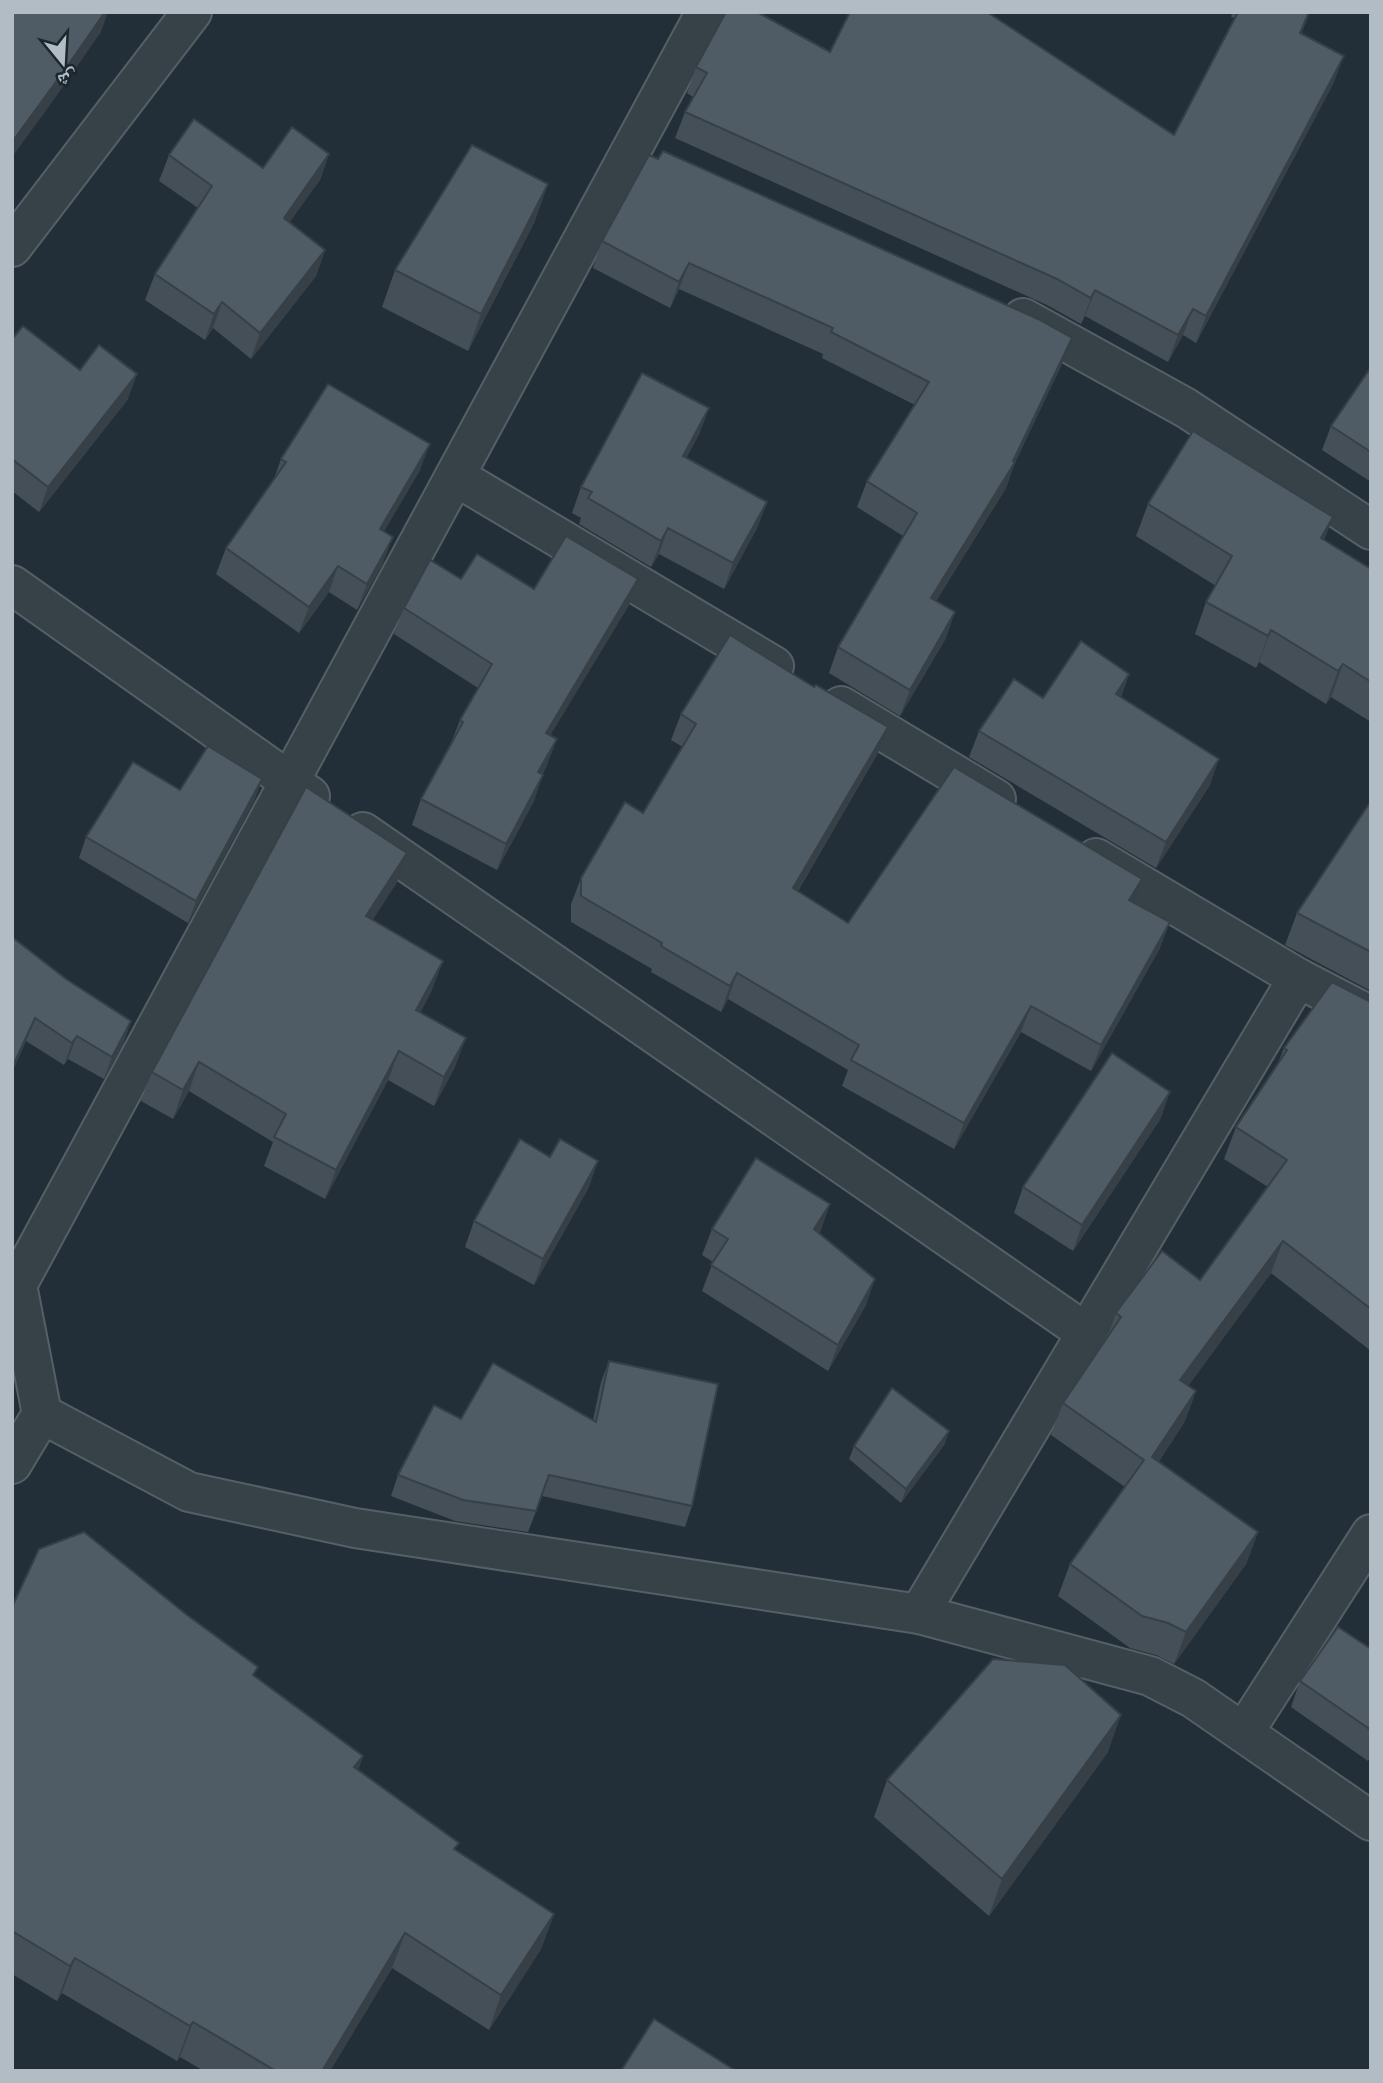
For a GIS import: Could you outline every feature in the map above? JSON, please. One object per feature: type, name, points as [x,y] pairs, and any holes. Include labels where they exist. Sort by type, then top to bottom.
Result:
[{"type":"street","points":[[12,247],[192,12]]},
{"type":"street","points":[[12,1465],[42,1414],[15,1282],[706,12]]},
{"type":"street","points":[[634,144],[672,161]]},
{"type":"street","points":[[987,302],[1038,325],[1186,408],[1371,530]]},
{"type":"street","points":[[455,476],[1025,816]]},
{"type":"street","points":[[12,585],[289,781],[1085,1332]]},
{"type":"street","points":[[1072,844],[1298,978],[1371,1016]]},
{"type":"street","points":[[919,1614],[1298,978]]},
{"type":"street","points":[[42,1414],[189,1492],[355,1528],[919,1614],[1150,1676],[1193,1698],[1371,1821]]},
{"type":"street","points":[[1244,1732],[1371,1534]]},
{"type":"building","points":[[12,12],[105,12],[12,142]]},
{"type":"building","points":[[726,12],[757,12],[830,52],[850,12],[987,12],[1174,135],[1238,12],[1309,12],[1300,33],[1344,56],[1206,316],[1193,309],[1178,335],[1095,290],[1091,298],[1057,279],[685,112],[707,73],[696,67]]},
{"type":"building","points":[[194,119],[263,168],[292,127],[329,154],[284,218],[325,250],[260,333],[222,302],[214,314],[155,274],[212,186],[169,155]]},
{"type":"building","points":[[472,145],[548,184],[481,314],[395,270]]},
{"type":"building","points":[[663,151],[1038,319],[1072,338],[1013,461],[1015,462],[931,598],[955,612],[910,690],[838,647],[917,513],[867,481],[929,382],[831,332],[833,328],[689,263],[679,282],[602,241],[649,155],[658,159]]},
{"type":"building","points":[[23,326],[80,370],[99,345],[137,374],[48,487],[12,459],[12,339]]},
{"type":"building","points":[[1371,367],[1371,452],[1331,426]]},
{"type":"building","points":[[642,373],[709,408],[683,456],[767,502],[733,563],[668,528],[661,541],[588,498],[592,492],[581,487]]},
{"type":"building","points":[[328,384],[430,444],[380,529],[393,537],[367,584],[338,566],[309,607],[226,548],[286,462],[281,459]]},
{"type":"building","points":[[1193,431],[1333,517],[1321,538],[1371,569],[1371,682],[1343,664],[1338,671],[1271,630],[1268,636],[1206,602],[1232,556],[1148,504]]},
{"type":"building","points":[[566,536],[638,579],[546,733],[557,739],[538,772],[543,775],[506,844],[421,799],[463,722],[460,720],[492,664],[404,608],[430,560],[461,579],[477,554],[534,589]]},
{"type":"building","points":[[730,635],[814,687],[816,685],[888,727],[793,888],[848,923],[954,767],[1142,879],[1129,900],[1170,922],[1101,1045],[1031,1006],[964,1123],[851,1060],[859,1045],[737,973],[730,986],[581,896],[581,878],[625,802],[643,813],[696,724],[681,714]]},
{"type":"building","points":[[1081,641],[1129,674],[1116,694],[1219,759],[1166,842],[979,731],[1014,679],[1043,698]]},
{"type":"building","points":[[208,746],[262,779],[196,901],[86,837],[133,762],[180,790]]},
{"type":"building","points":[[306,787],[407,853],[366,916],[443,961],[416,1010],[466,1038],[444,1077],[399,1051],[336,1170],[274,1137],[286,1114],[199,1062],[183,1090],[152,1072]]},
{"type":"building","points":[[1371,801],[1371,952],[1297,913]]},
{"type":"building","points":[[12,937],[66,979],[131,1021],[112,1057],[77,1036],[72,1043],[35,1018],[12,1068]]},
{"type":"building","points":[[1332,982],[1371,1002],[1371,1309],[1283,1241],[1180,1380],[1196,1391],[1152,1457],[1258,1532],[1186,1632],[1168,1623],[1142,1616],[1070,1564],[1144,1460],[1063,1403],[1121,1317],[1116,1313],[1162,1251],[1200,1280],[1287,1160],[1236,1127],[1287,1050],[1284,1048]]},
{"type":"building","points":[[1112,1053],[1170,1092],[1082,1225],[1023,1187]]},
{"type":"building","points":[[520,1139],[550,1157],[560,1139],[598,1161],[543,1259],[474,1221]]},
{"type":"building","points":[[756,1158],[830,1204],[814,1229],[875,1279],[838,1345],[711,1265],[728,1239],[712,1229]]},
{"type":"building","points":[[609,1361],[718,1384],[692,1506],[549,1475],[536,1511],[463,1500],[398,1475],[434,1405],[461,1419],[493,1363],[596,1422]]},
{"type":"building","points":[[892,1388],[949,1431],[906,1489],[854,1446]]},
{"type":"building","points":[[84,1532],[187,1615],[258,1667],[253,1675],[363,1756],[354,1767],[459,1843],[454,1849],[554,1914],[501,1995],[405,1933],[322,2071],[276,2071],[193,2022],[190,2026],[75,1958],[70,1966],[12,1931],[12,1607],[39,1549]]},
{"type":"building","points":[[1338,1627],[1371,1649],[1371,1730],[1300,1681]]},
{"type":"building","points":[[993,1659],[1065,1665],[1121,1715],[1002,1879],[887,1780]]},
{"type":"building","points":[[654,2019],[736,2071],[621,2071]]}]
